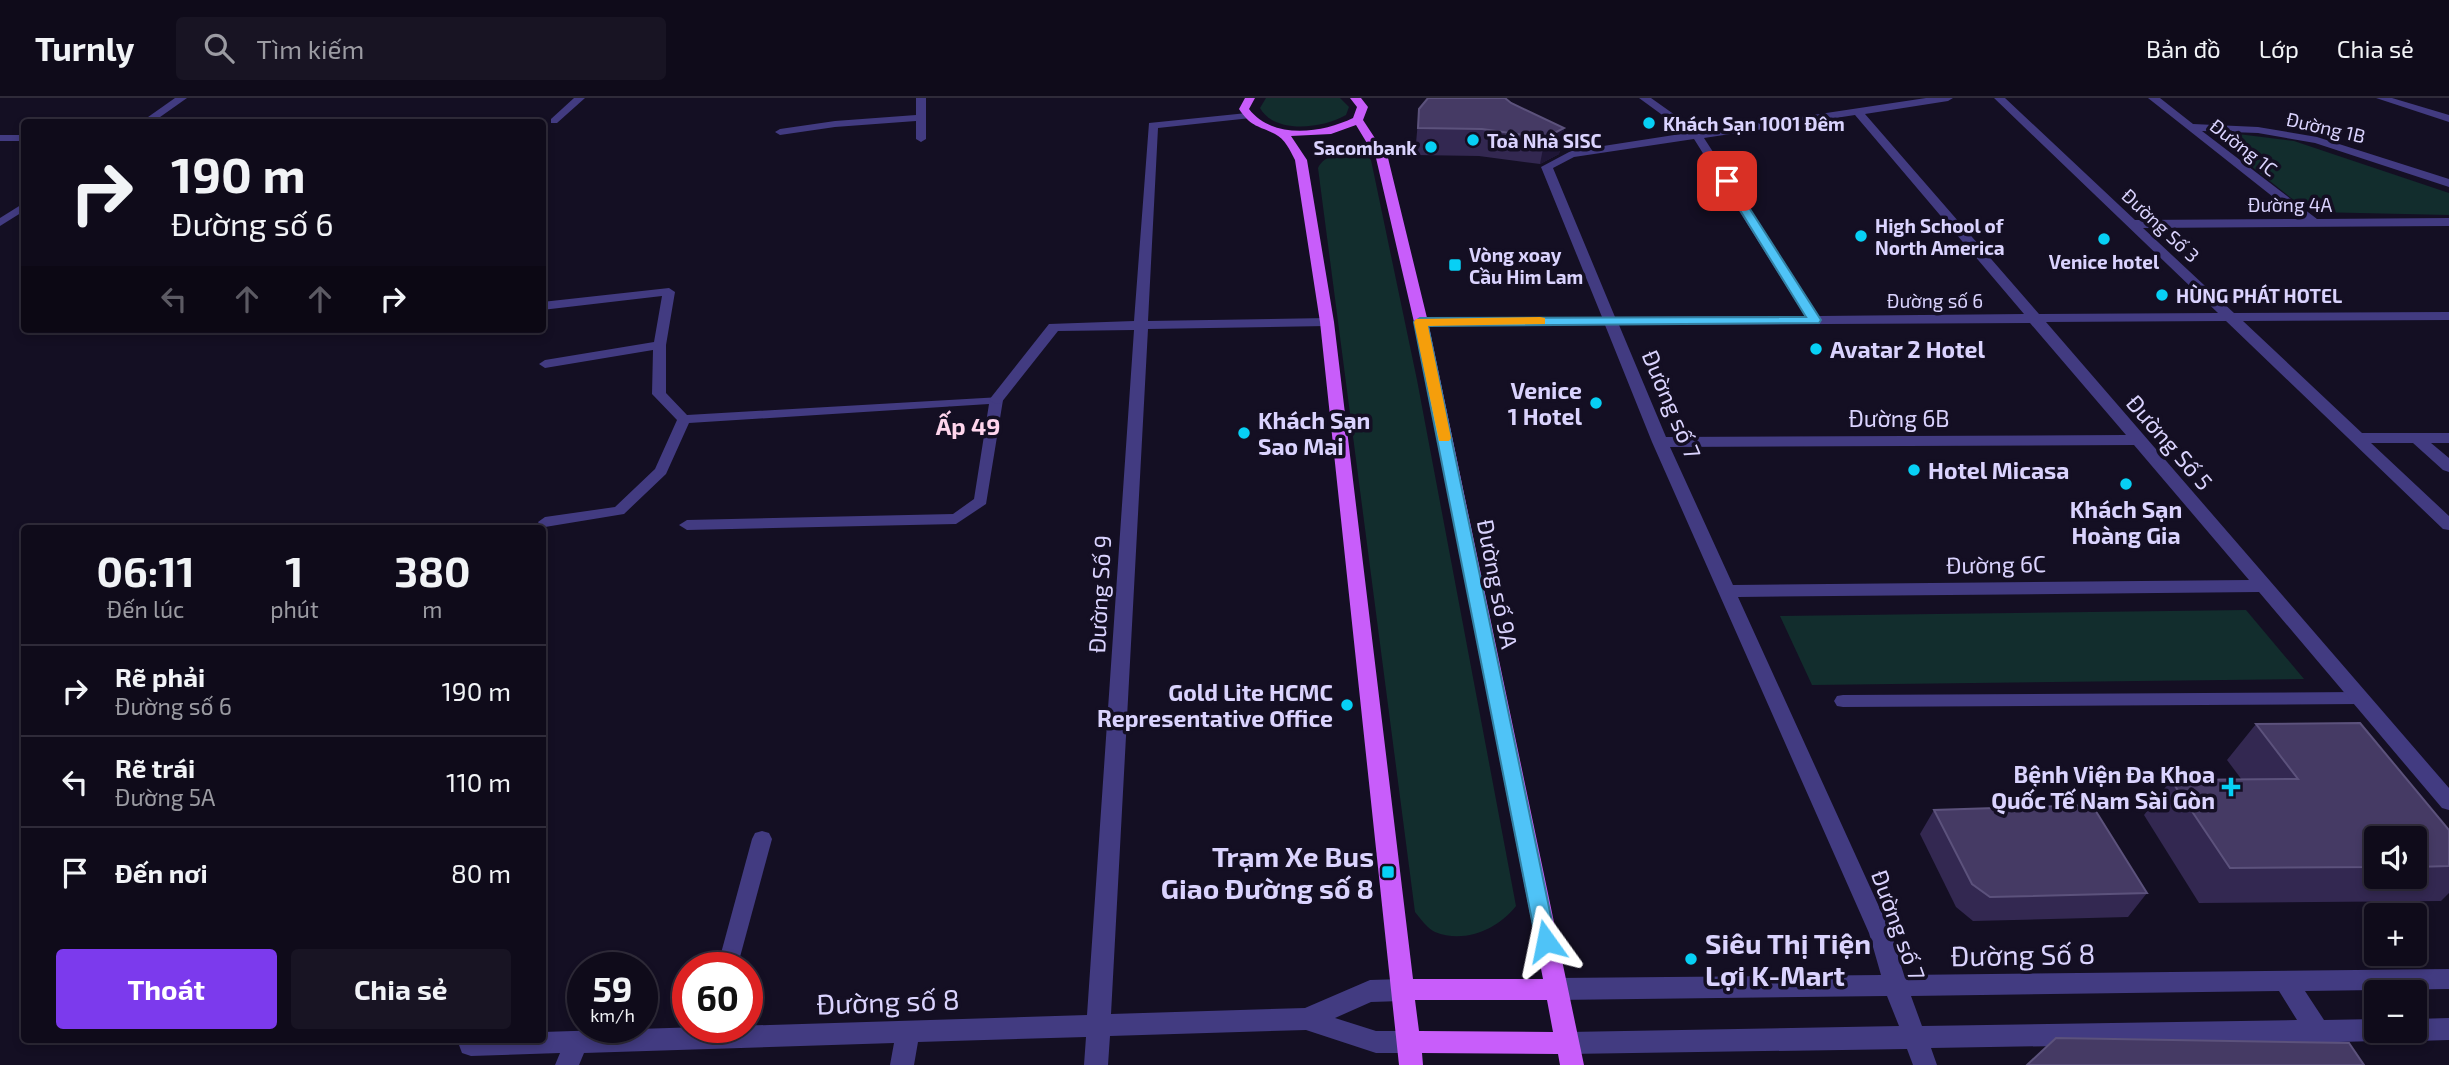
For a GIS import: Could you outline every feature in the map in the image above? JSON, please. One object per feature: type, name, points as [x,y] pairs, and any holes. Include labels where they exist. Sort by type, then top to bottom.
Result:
[{"type":"main road","points":[[1250,98],[1244,109],[1247,116],[1278,131],[1296,133],[1333,131],[1358,120],[1363,107],[1355,98]]},
{"type":"main road","name":"Đường số 9A","points":[[1358,120],[1382,158],[1420,322],[1570,1054]]},
{"type":"main road","points":[[1278,131],[1290,141],[1301,160],[1327,322],[1409,1054],[1570,1054]]},
{"type":"main road","points":[[1402,990],[1556,989]]},
{"type":"street","points":[[150,119],[182,98]]},
{"type":"street","points":[[1644,98],[1698,135],[1815,320]]},
{"type":"street","name":"Đường số 7","points":[[1913,1037],[1880,933],[1661,442],[1547,167],[1571,154],[1948,98]]},
{"type":"street","name":"Đường Số 3","points":[[1999,98],[2449,525]]},
{"type":"street","name":"Đường 1C","points":[[2153,98],[2314,223]]},
{"type":"street","points":[[2381,98],[2449,119]]},
{"type":"street","name":"Đường Số 5","points":[[1857,111],[2449,802]]},
{"type":"street","name":"Đường Số 9","points":[[1096,1065],[1153,125],[1247,116]]},
{"type":"street","name":"Đường 1B","points":[[2190,127],[2258,130],[2317,140],[2449,183]]},
{"type":"street","name":"Đường 4A","points":[[2132,224],[2449,222]]},
{"type":"street","name":"Đường số 6","points":[[1420,322],[2449,316]]},
{"type":"street","points":[[996,400],[1054,327],[1327,322]]},
{"type":"street","points":[[2357,438],[2449,438]]},
{"type":"street","points":[[2417,438],[2449,467]]},
{"type":"street","name":"Đường 6B","points":[[1661,442],[2138,440]]},
{"type":"street","name":"Đường 6C","points":[[1729,592],[2263,586]]},
{"type":"street","name":"Đường Số 8","points":[[1556,989],[2449,979]]},
{"type":"street","points":[[2285,981],[2340,1065]]},
{"type":"street","name":"Đường số 8","points":[[1306,1019],[1370,991],[1402,990]]},
{"type":"street","name":"Đường số 8","points":[[763,1032],[908,1031],[1306,1019],[1409,1054]]},
{"type":"street","points":[[2427,1030],[2449,1029]]},
{"type":"street","points":[[1570,1054],[1913,1037],[2364,1030]]},
{"type":"street","points":[[902,1065],[908,1031]]},
{"type":"street","points":[[1913,1037],[1925,1065]]},
{"type":"street","name":"Đường số 8","points":[[546,1042],[567,1041]]},
{"type":"street","name":"Đường số 8","points":[[471,1045],[524,1043]]},
{"type":"street","points":[[567,1065],[576,1043]]},
{"type":"lane","points":[[554,121],[580,98]]},
{"type":"lane","points":[[922,98],[922,139]]},
{"type":"lane","points":[[780,132],[835,124],[921,118]]},
{"type":"lane","points":[[0,138],[21,138]]},
{"type":"lane","points":[[0,223],[21,208]]},
{"type":"lane","points":[[546,306],[669,292],[660,345],[659,394],[684,419],[996,400],[981,501],[956,519],[687,525]]},
{"type":"lane","points":[[545,364],[660,345]]},
{"type":"lane","points":[[545,522],[620,511],[661,471],[684,419]]},
{"type":"lane","points":[[1843,701],[2359,698]]},
{"type":"lane","points":[[731,952],[762,839]]},
{"type":"green space","points":[[1266,98],[1340,98],[1349,107],[1346,115],[1337,120],[1313,126],[1288,126],[1267,117],[1260,108]]},
{"type":"green space","points":[[2219,134],[2294,141],[2449,193],[2449,215],[2314,212],[2301,206],[2216,138]]},
{"type":"green space","points":[[1354,152],[1366,155],[1371,160],[1417,380],[1516,906],[1500,921],[1469,935],[1435,932],[1415,912],[1318,168],[1329,157]]},
{"type":"green space","points":[[2246,610],[2304,679],[1812,685],[1780,616]]},
{"type":"building","points":[[1428,98],[1505,98],[1564,128],[1545,138],[1482,129],[1418,128],[1419,109]]},
{"type":"building","points":[[2360,723],[2449,830],[2449,866],[2427,867],[2427,826],[2364,826],[2364,867],[2230,868],[2171,780],[2298,779],[2256,724]]},
{"type":"building","points":[[2092,805],[2147,893],[1990,897],[1972,884],[1934,810]]},
{"type":"building","points":[[2056,1038],[2349,1043],[2364,1065],[2027,1065]]},
{"type":"slow traffic","points":[[1444,438],[1420,322],[1540,321]]},
{"type":"place","name":"Khách Sạn 1001 Đêm","points":[[1649,123]]},
{"type":"place","name":"Toà Nhà SISC","points":[[1473,140]]},
{"type":"place","name":"Sacombank","points":[[1431,147]]},
{"type":"place","name":"High School of North America","points":[[1861,236]]},
{"type":"place","name":"Venice hotel","points":[[2104,239]]},
{"type":"place","name":"Vòng xoay Cầu Him Lam","points":[[1455,265]]},
{"type":"place","name":"HÙNG PHÁT HOTEL","points":[[2162,295]]},
{"type":"place","name":"Avatar 2 Hotel","points":[[1816,349]]},
{"type":"place","name":"Venice 1 Hotel","points":[[1596,403]]},
{"type":"place","name":"Khách Sạn Sao Mai","points":[[1244,433]]},
{"type":"place","name":"Hotel Micasa","points":[[1914,470]]},
{"type":"place","name":"Khách Sạn Hoàng Gia","points":[[2126,484]]},
{"type":"place","name":"Gold Lite HCMC Representative Office","points":[[1347,705]]},
{"type":"place","name":"Bệnh Viện Đa Khoa Quốc Tế Nam Sài Gòn","points":[[2231,787]]},
{"type":"place","name":"Trạm Xe Bus Giao Đường số 8","points":[[1388,872]]},
{"type":"place","name":"Siêu Thị Tiện Lợi K-Mart","points":[[1691,959]]},
{"type":"district","name":"Ấp 49","points":[[968,425]]},
{"type":"route","points":[[1546,941],[1420,322],[1815,320],[1727,181]]}]
